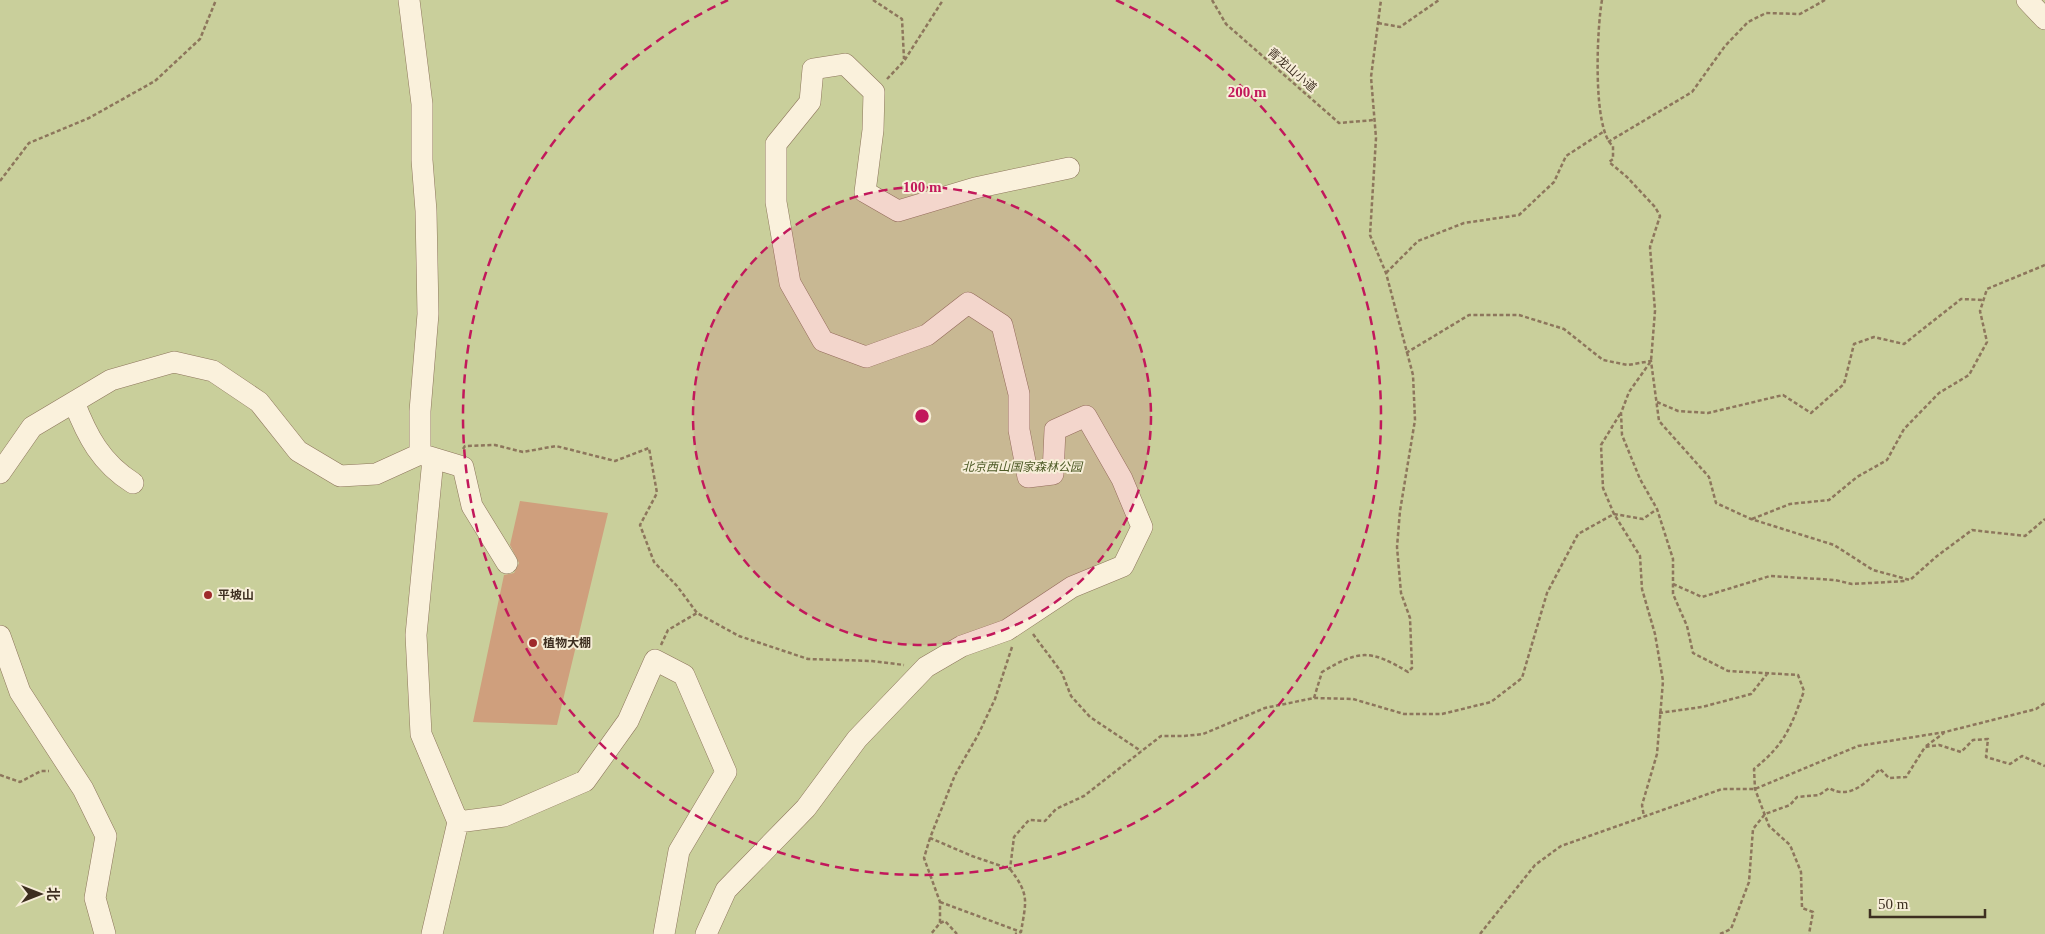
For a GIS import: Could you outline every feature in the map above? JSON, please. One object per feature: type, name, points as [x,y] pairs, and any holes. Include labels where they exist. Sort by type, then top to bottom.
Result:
[{"type":"lane","points":[[409,0],[422,104],[422,160],[426,220],[428,314],[420,410],[435,459],[416,635],[421,734],[458,822],[432,934]]},
{"type":"lane","points":[[2026,0],[2045,19]]},
{"type":"lane","points":[[706,934],[726,890],[806,808],[857,739],[926,668],[962,646],[1014,625],[1072,586],[1123,566],[1142,527],[1122,478],[1086,416],[1055,430],[1053,474],[1028,477],[1019,430],[1019,394],[1002,325],[968,303],[927,335],[866,357],[823,341],[790,283],[776,202],[776,144],[810,102],[814,69],[844,64],[874,92],[865,192],[898,211],[976,188],[1069,168]]},
{"type":"lane","points":[[0,473],[32,427],[111,380],[174,362],[212,371],[236,386],[259,402],[298,450],[340,476],[376,474],[435,459],[463,467],[472,506],[506,563]]},
{"type":"lane","points":[[74,402],[86,434],[114,472],[133,483]]},
{"type":"lane","points":[[0,636],[20,692],[83,789],[106,836],[95,898],[105,934]]},
{"type":"lane","points":[[458,822],[504,816],[586,781],[628,721],[655,660],[684,675],[726,772],[680,850],[664,934]]},
{"type":"path","points":[[0,180],[29,143],[89,118],[155,81],[200,39],[216,0]]},
{"type":"path","points":[[873,0],[902,19],[904,61]]},
{"type":"path","points":[[874,92],[904,61],[943,0]]},
{"type":"path","name":"青龙山小道","points":[[1212,0],[1226,24],[1339,123],[1375,120]]},
{"type":"path","points":[[1314,698],[1322,672],[1344,658],[1362,654],[1388,660],[1408,672],[1412,668],[1410,618],[1401,593],[1397,547],[1400,511],[1415,420],[1413,376],[1386,273],[1370,235],[1376,138],[1371,77],[1381,0]]},
{"type":"path","points":[[1378,23],[1400,27],[1439,0]]},
{"type":"path","points":[[1602,0],[1598,90],[1604,132],[1608,142],[1613,146],[1611,165],[1627,177],[1655,207],[1660,216],[1650,247],[1655,311],[1651,360],[1659,421],[1709,477],[1716,503],[1751,519],[1834,545],[1873,570],[1910,580]]},
{"type":"path","points":[[1608,142],[1692,92],[1725,46],[1748,22],[1766,13],[1800,14],[1825,0]]},
{"type":"path","points":[[1386,273],[1418,241],[1464,223],[1519,215],[1554,182],[1566,156],[1604,132]]},
{"type":"path","points":[[1751,519],[1790,504],[1828,500],[1857,477],[1887,460],[1904,429],[1938,394],[1969,375],[1988,342],[1980,311],[1988,289],[2045,265]]},
{"type":"path","points":[[1657,402],[1678,411],[1708,413],[1783,395],[1811,413],[1844,384],[1854,344],[1874,337],[1904,344],[1961,299],[1984,300]]},
{"type":"path","points":[[1406,353],[1469,315],[1519,316],[1564,329],[1603,360],[1628,366],[1651,360]]},
{"type":"path","points":[[1644,817],[1642,805],[1657,754],[1663,681],[1655,634],[1642,589],[1640,556],[1614,514],[1603,488],[1601,445],[1621,413],[1635,379],[1651,360]]},
{"type":"path","points":[[1621,413],[1622,435],[1640,479],[1657,509],[1673,559],[1673,594],[1687,626],[1693,653],[1728,671],[1798,676],[1804,691],[1791,729],[1773,754],[1754,769],[1755,789],[1769,826],[1790,845],[1801,872],[1802,908],[1813,912],[1809,934]]},
{"type":"path","points":[[435,459],[465,446],[495,445],[523,452],[556,446],[615,461],[649,448],[657,493],[640,525],[654,562],[677,586],[696,613],[739,636],[808,659],[872,661],[926,668]]},
{"type":"path","points":[[1010,869],[1014,837],[1029,820],[1046,821],[1056,809],[1084,796],[1161,736],[1203,734],[1265,708],[1314,698],[1354,699],[1404,714],[1442,714],[1491,702],[1522,678],[1547,593],[1578,534],[1614,514],[1642,519],[1657,509]]},
{"type":"path","points":[[1673,583],[1702,597],[1770,576],[1835,580],[1852,584],[1910,580],[1936,556],[1972,530],[2025,536],[2045,519]]},
{"type":"path","points":[[655,660],[668,630],[696,613]]},
{"type":"path","points":[[1014,625],[1062,673],[1071,696],[1090,717],[1141,751]]},
{"type":"path","points":[[930,934],[940,923],[940,902],[924,858],[955,775],[978,735],[994,699],[1012,648],[1014,625]]},
{"type":"path","points":[[1659,713],[1702,708],[1750,694],[1767,674]]},
{"type":"path","points":[[1480,934],[1535,865],[1561,846],[1722,789],[1755,789],[1858,746],[1945,732],[2036,709],[2045,704]]},
{"type":"path","points":[[1720,934],[1732,930],[1748,882],[1753,828],[1765,814],[1790,805],[1797,797],[1819,795],[1828,788],[1835,792],[1852,791],[1880,769],[1889,778],[1906,777],[1925,747],[1945,732]]},
{"type":"path","points":[[1925,747],[1938,745],[1961,752],[1973,740],[1988,739],[1986,757],[2010,764],[2022,756],[2045,766]]},
{"type":"path","points":[[0,775],[20,782],[41,771],[71,771]]},
{"type":"path","points":[[930,838],[972,856],[1010,869],[1021,883],[1027,898],[1021,932]]},
{"type":"path","points":[[940,902],[1021,932]]},
{"type":"path","points":[[940,923],[945,922],[957,934]]},
{"type":"path","points":[[1015,934],[1021,932]]},
{"type":"green space","name":"北京西山国家森林公园","points":[[0,0],[2045,0],[2045,934],[0,934]]},
{"type":"building","name":"植物大棚","points":[[520,501],[608,513],[557,725],[473,722],[504,575],[514,573],[519,563],[510,545]]},
{"type":"place","name":"平坡山","points":[[208,595]]},
{"type":"place","name":"植物大棚","points":[[533,643]]}]
